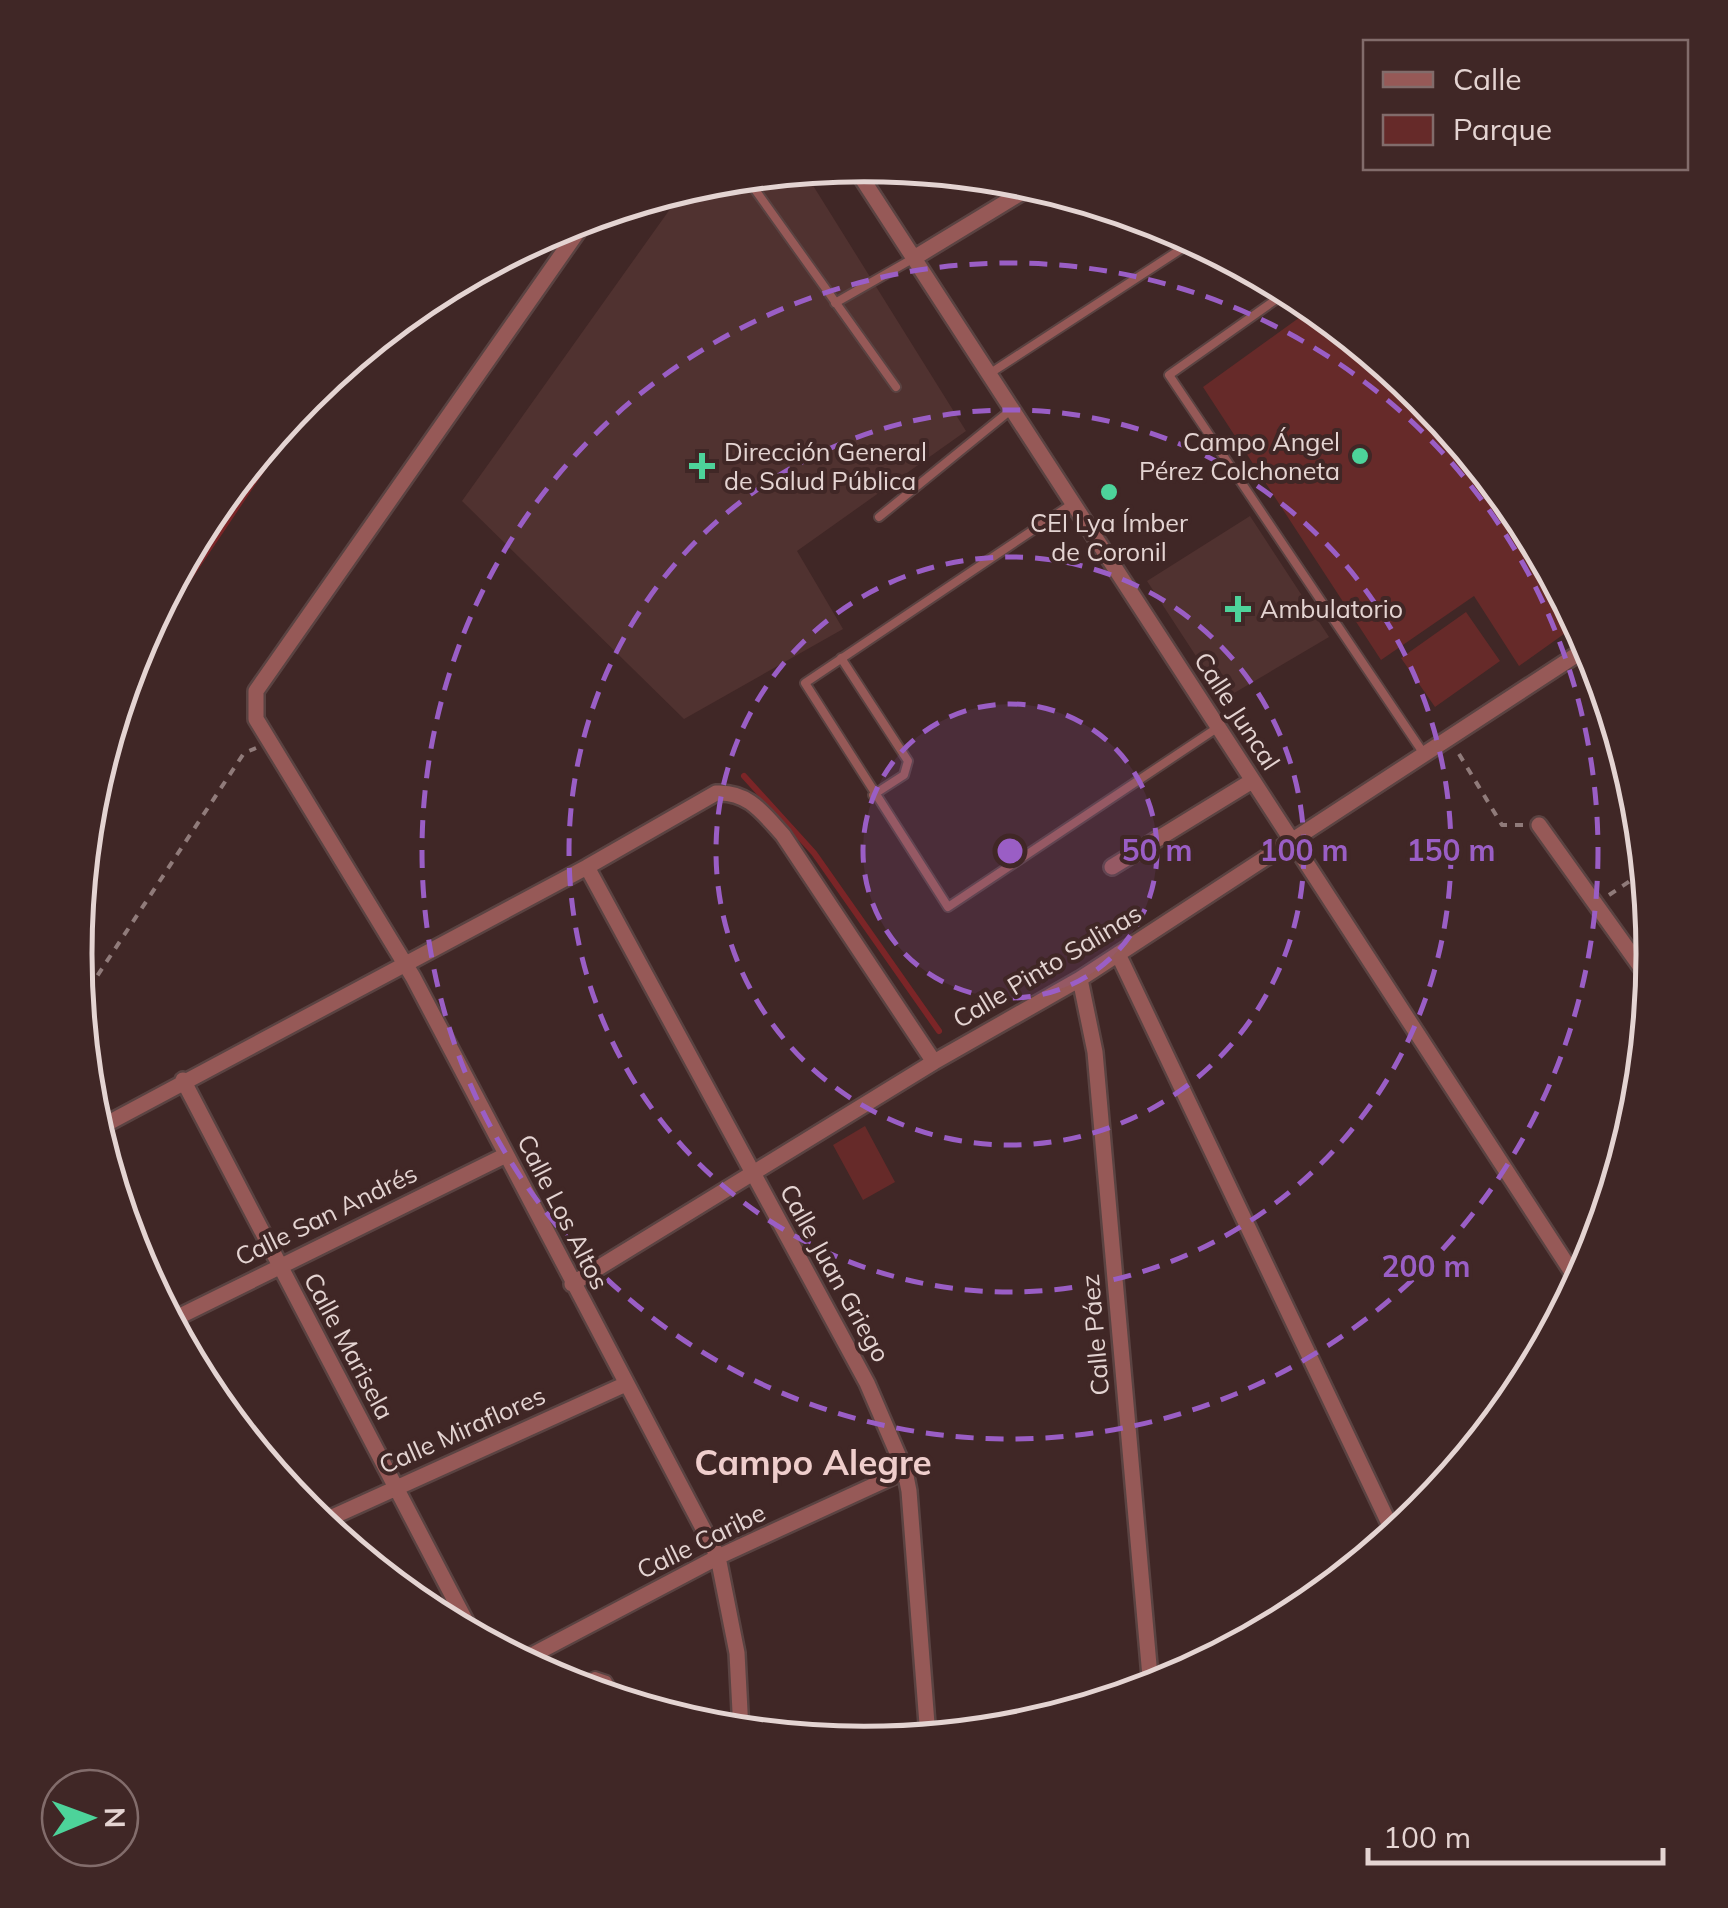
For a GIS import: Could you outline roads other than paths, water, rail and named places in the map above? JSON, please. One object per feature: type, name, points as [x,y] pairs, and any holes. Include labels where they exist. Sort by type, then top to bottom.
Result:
[{"type":"street","name":"Calle Juncal","points":[[864,182],[1569,1267]]},
{"type":"street","points":[[914,258],[1014,197]]},
{"type":"street","name":"Calle Los Altos","points":[[572,240],[256,691],[256,719],[404,962],[718,1557],[737,1653],[740,1715]]},
{"type":"street","name":"Calle Pinto Salinas","points":[[572,1284],[934,1062],[1080,979],[1575,656]]},
{"type":"street","points":[[1112,867],[1252,781]]},
{"type":"street","points":[[111,1121],[587,867],[716,793],[733,792],[754,803],[783,835],[934,1062]]},
{"type":"street","points":[[1539,825],[1636,961]]},
{"type":"street","name":"Calle Juan Griego","points":[[587,867],[867,1383],[905,1470],[927,1723]]},
{"type":"street","points":[[1118,954],[1388,1521]]},
{"type":"street","name":"Calle Páez","points":[[1080,979],[1094,1052],[1149,1671]]},
{"type":"street","name":"Calle Marisela","points":[[182,1080],[460,1611]]},
{"type":"street","name":"Calle San Andrés","points":[[182,1315],[506,1156]]},
{"type":"street","name":"Calle Miraflores","points":[[335,1515],[626,1384]]},
{"type":"street","name":"Calle Caribe","points":[[537,1652],[718,1557],[905,1470]]},
{"type":"lane","points":[[756,190],[896,387]]},
{"type":"lane","points":[[989,374],[1179,250]]},
{"type":"lane","points":[[836,303],[914,258]]},
{"type":"lane","points":[[1273,301],[1169,375],[1424,754]]},
{"type":"lane","points":[[879,517],[1012,409]]},
{"type":"lane","points":[[1072,504],[805,684],[873,795],[948,907],[1218,728]]},
{"type":"lane","points":[[841,658],[908,761],[904,775],[873,795]]},
{"type":"waterway","points":[[744,776],[814,853],[939,1031]]},
{"type":"place","name":"Campo Ángel Pérez Colchoneta","points":[[1360,456]]},
{"type":"place","name":"Dirección General de Salud Pública","points":[[702,466]]},
{"type":"place","name":"CEI Lya Ímber de Coronil","points":[[1109,492]]},
{"type":"place","name":"Ambulatorio","points":[[1238,609]]},
{"type":"district","name":"Campo Alegre","points":[[813,1463]]}]
